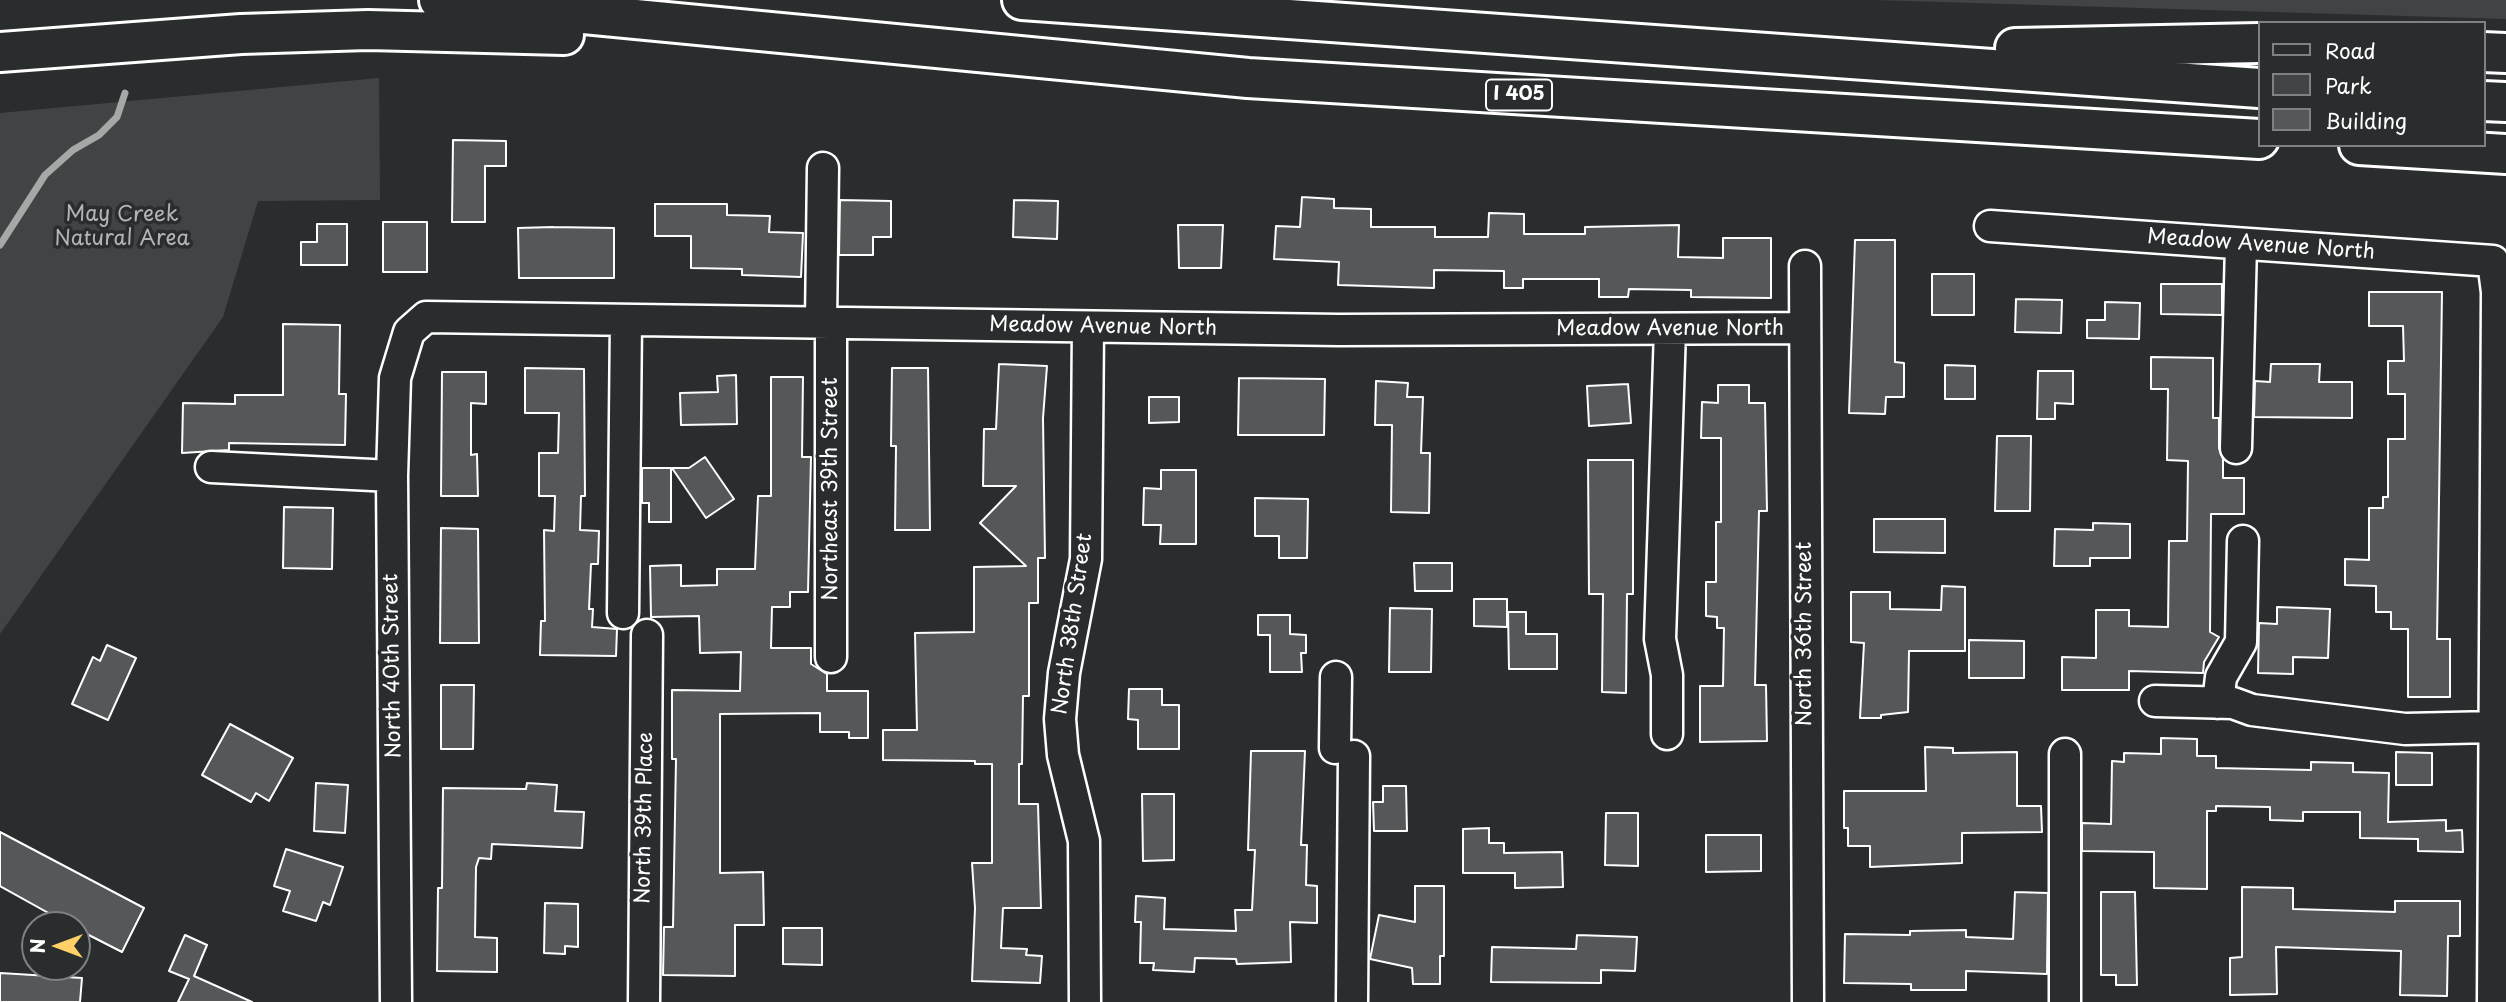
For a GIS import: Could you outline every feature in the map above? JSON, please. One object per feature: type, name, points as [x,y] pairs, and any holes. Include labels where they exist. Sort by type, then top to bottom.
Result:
[{"type":"highway","name":"I 405","points":[[439,0],[1248,78],[2258,139]]},
{"type":"highway","points":[[1022,0],[1789,52],[2258,88]]},
{"type":"highway","points":[[10,51],[241,34],[368,30],[612,37],[781,32]]},
{"type":"highway","points":[[1789,52],[2258,43]]},
{"type":"highway","points":[[2485,52],[2506,53]]},
{"type":"highway","points":[[2485,101],[2506,102]]},
{"type":"highway","points":[[2392,147],[2506,154]]},
{"type":"street","name":"Northeast 39th Street","points":[[822,167],[831,657]]},
{"type":"street","name":"Meadow Avenue North","points":[[1990,226],[2493,261],[2502,292]]},
{"type":"street","points":[[2236,449],[2241,244]]},
{"type":"street","name":"North 36th Street","points":[[1805,267],[1803,328],[1808,1002]]},
{"type":"street","points":[[2493,1002],[2494,727],[2501,630],[2502,292]]},
{"type":"street","name":"Meadow Avenue North","points":[[409,332],[426,317],[439,316],[1088,327],[1803,328]]},
{"type":"street","points":[[623,613],[626,320]]},
{"type":"street","name":"North 38th Street","points":[[1085,1002],[1084,841],[1063,755],[1060,719],[1066,661],[1086,559],[1088,327]]},
{"type":"street","points":[[1667,734],[1667,675],[1660,639],[1670,329]]},
{"type":"street","name":"North 40th Street","points":[[396,1002],[392,476],[395,377],[409,332]]},
{"type":"street","points":[[211,467],[392,476]]},
{"type":"street","points":[[2218,702],[2221,677],[2242,634],[2243,541]]},
{"type":"street","name":"North 39th Place","points":[[644,1002],[647,635]]},
{"type":"street","points":[[1336,677],[1344,752],[1352,1002]]},
{"type":"street","points":[[2155,701],[2232,703],[2252,710],[2405,729],[2494,727]]},
{"type":"street","points":[[2065,754],[2065,1002]]},
{"type":"green space","points":[[1874,0],[2506,0],[2506,19]]},
{"type":"green space","name":"May Creek Natural Area","points":[[379,78],[380,200],[258,201],[223,317],[0,634],[0,113]]},
{"type":"building","points":[[453,140],[506,141],[506,166],[485,166],[485,222],[452,222]]},
{"type":"building","points":[[1302,197],[1334,199],[1334,208],[1371,209],[1371,227],[1435,227],[1435,237],[1488,237],[1489,213],[1524,214],[1524,234],[1585,234],[1585,227],[1679,225],[1678,257],[1723,258],[1723,238],[1771,238],[1771,298],[1691,297],[1691,290],[1629,289],[1628,297],[1599,297],[1599,279],[1523,279],[1523,288],[1504,288],[1504,271],[1434,270],[1434,288],[1338,285],[1339,262],[1274,259],[1276,226],[1300,227]]},
{"type":"building","points":[[840,200],[891,201],[891,237],[873,237],[873,255],[839,255]]},
{"type":"building","points":[[1014,200],[1058,201],[1057,239],[1013,237]]},
{"type":"building","points":[[655,204],[727,204],[727,215],[770,216],[769,232],[803,233],[801,277],[742,275],[742,269],[691,268],[691,236],[655,236]]},
{"type":"building","points":[[383,222],[427,222],[427,272],[383,272]]},
{"type":"building","points":[[317,224],[347,224],[347,265],[301,265],[301,242],[317,242]]},
{"type":"building","points":[[1178,225],[1223,225],[1221,268],[1179,268]]},
{"type":"building","points":[[518,228],[614,228],[614,278],[519,278]]},
{"type":"building","points":[[1855,240],[1895,240],[1895,362],[1904,363],[1904,397],[1886,397],[1885,414],[1849,413]]},
{"type":"building","points":[[1932,274],[1974,274],[1974,315],[1932,315]]},
{"type":"building","points":[[2161,284],[2222,284],[2222,315],[2161,314]]},
{"type":"building","points":[[2369,292],[2442,292],[2437,639],[2450,639],[2450,697],[2408,697],[2408,629],[2391,629],[2391,612],[2376,612],[2376,586],[2345,585],[2345,559],[2369,560],[2369,508],[2383,508],[2383,497],[2388,497],[2388,439],[2405,439],[2405,394],[2388,394],[2388,361],[2404,361],[2403,326],[2369,326]]},
{"type":"building","points":[[2016,299],[2062,300],[2061,333],[2015,332]]},
{"type":"building","points":[[2105,302],[2140,303],[2139,339],[2087,338],[2087,320],[2105,320]]},
{"type":"building","points":[[283,324],[340,325],[339,394],[346,394],[345,445],[229,443],[229,450],[182,453],[183,403],[235,404],[235,395],[283,395]]},
{"type":"building","points":[[2151,357],[2213,358],[2213,418],[2219,418],[2223,478],[2244,478],[2244,514],[2211,514],[2210,632],[2219,637],[2204,662],[2203,673],[2129,671],[2129,690],[2062,690],[2062,657],[2096,658],[2096,610],[2129,610],[2129,626],[2168,627],[2169,541],[2187,541],[2188,461],[2167,460],[2168,389],[2151,389]]},
{"type":"building","points":[[999,364],[1047,366],[1043,418],[1045,558],[1038,558],[1038,603],[1029,603],[1029,696],[1023,696],[1022,764],[1019,764],[1019,804],[1038,804],[1041,908],[1003,908],[1001,948],[1027,949],[1026,955],[1042,956],[1040,983],[972,981],[975,908],[972,863],[992,863],[992,764],[975,764],[975,761],[883,760],[883,730],[917,730],[915,633],[974,632],[974,567],[1026,566],[980,523],[1016,486],[983,486],[984,429],[996,429]]},
{"type":"building","points":[[2271,364],[2320,364],[2319,382],[2352,382],[2352,418],[2254,417],[2255,381],[2270,382]]},
{"type":"building","points":[[1945,365],[1975,366],[1975,399],[1945,399]]},
{"type":"building","points":[[525,368],[584,369],[585,496],[581,496],[580,530],[599,531],[598,564],[591,564],[589,609],[593,609],[592,627],[617,629],[616,656],[540,655],[541,621],[545,621],[544,530],[554,531],[555,496],[539,496],[539,453],[558,453],[559,413],[525,413]]},
{"type":"building","points":[[892,368],[928,368],[930,530],[895,530],[896,446],[891,446]]},
{"type":"building","points":[[2038,371],[2073,371],[2073,404],[2055,403],[2055,419],[2037,419]]},
{"type":"building","points":[[442,372],[486,372],[486,404],[471,403],[471,455],[477,454],[478,496],[441,496]]},
{"type":"building","points":[[736,375],[737,424],[681,425],[680,393],[718,392],[717,376]]},
{"type":"building","points":[[771,377],[803,377],[802,457],[811,457],[808,592],[790,592],[790,607],[772,607],[771,648],[811,648],[811,664],[827,674],[827,691],[868,691],[868,738],[849,738],[849,732],[820,732],[820,713],[720,714],[720,873],[763,872],[764,925],[735,925],[735,976],[663,975],[664,927],[673,927],[676,759],[672,759],[672,690],[740,691],[741,652],[700,653],[699,616],[651,617],[650,566],[681,565],[681,586],[717,585],[717,569],[755,569],[758,496],[771,496]]},
{"type":"building","points":[[1239,378],[1325,379],[1324,435],[1238,435]]},
{"type":"building","points":[[1376,381],[1408,383],[1407,397],[1423,397],[1421,453],[1430,453],[1429,513],[1391,512],[1392,425],[1375,425]]},
{"type":"building","points":[[1628,384],[1631,423],[1589,426],[1587,386]]},
{"type":"building","points":[[1718,385],[1749,385],[1749,403],[1765,403],[1767,511],[1759,511],[1755,685],[1766,685],[1767,741],[1700,742],[1700,686],[1723,686],[1724,628],[1717,628],[1717,617],[1706,616],[1706,582],[1716,582],[1716,522],[1721,522],[1721,438],[1701,438],[1702,402],[1718,403]]},
{"type":"building","points":[[1149,397],[1179,397],[1179,422],[1149,423]]},
{"type":"building","points":[[1997,436],[2031,436],[2030,511],[1995,511]]},
{"type":"building","points":[[705,457],[734,499],[706,518],[672,468],[689,468]]},
{"type":"building","points":[[1588,460],[1633,460],[1633,594],[1627,594],[1626,693],[1602,692],[1603,594],[1589,594]]},
{"type":"building","points":[[642,468],[671,468],[671,522],[649,522],[649,503],[642,503]]},
{"type":"building","points":[[1161,470],[1196,470],[1196,544],[1160,544],[1161,525],[1143,525],[1144,488],[1161,489]]},
{"type":"building","points":[[1255,498],[1308,499],[1307,558],[1279,558],[1279,536],[1255,536]]},
{"type":"building","points":[[284,507],[333,508],[332,569],[283,568]]},
{"type":"building","points":[[1874,519],[1945,519],[1945,553],[1874,552]]},
{"type":"building","points":[[2093,523],[2130,524],[2130,558],[2090,558],[2090,566],[2054,566],[2055,529],[2093,530]]},
{"type":"building","points":[[441,528],[478,529],[479,643],[440,643]]},
{"type":"building","points":[[1414,563],[1452,563],[1452,591],[1415,591]]},
{"type":"building","points":[[1942,586],[1965,587],[1965,651],[1909,651],[1908,712],[1881,715],[1881,718],[1860,718],[1864,643],[1851,642],[1851,592],[1890,592],[1890,609],[1941,610]]},
{"type":"building","points":[[1474,599],[1507,599],[1507,627],[1474,626]]},
{"type":"building","points":[[2277,607],[2330,609],[2328,658],[2293,657],[2293,674],[2258,673],[2259,623],[2277,624]]},
{"type":"building","points":[[1390,608],[1432,609],[1431,672],[1389,672]]},
{"type":"building","points":[[1508,612],[1526,612],[1526,634],[1557,634],[1557,669],[1509,669]]},
{"type":"building","points":[[1258,615],[1290,615],[1290,634],[1306,635],[1306,653],[1301,653],[1302,672],[1270,672],[1270,635],[1258,635]]},
{"type":"building","points":[[1969,640],[2024,641],[2024,678],[1969,678]]},
{"type":"building","points":[[107,645],[136,658],[108,720],[72,704],[93,657],[100,661]]},
{"type":"building","points":[[441,685],[474,685],[473,749],[441,749]]},
{"type":"building","points":[[1129,689],[1162,689],[1162,705],[1179,705],[1179,749],[1138,749],[1138,720],[1128,719]]},
{"type":"building","points":[[230,724],[293,758],[269,801],[256,793],[251,802],[202,775]]},
{"type":"building","points":[[2161,738],[2197,739],[2197,756],[2216,756],[2216,768],[2311,770],[2311,762],[2353,763],[2353,772],[2389,773],[2388,822],[2446,820],[2446,831],[2462,830],[2463,852],[2418,851],[2418,839],[2360,838],[2360,812],[2303,812],[2303,821],[2270,820],[2270,807],[2216,806],[2216,811],[2207,811],[2207,889],[2154,888],[2154,852],[2082,851],[2082,823],[2111,824],[2112,761],[2124,762],[2124,753],[2161,754]]},
{"type":"building","points":[[1925,747],[1953,748],[1953,753],[2017,752],[2017,806],[2041,806],[2042,832],[1962,833],[1962,863],[1870,867],[1870,846],[1848,846],[1848,828],[1844,828],[1844,791],[1926,791]]},
{"type":"building","points":[[1251,751],[1305,751],[1301,845],[1307,845],[1306,885],[1317,886],[1317,923],[1290,922],[1291,962],[1237,964],[1236,959],[1195,958],[1194,972],[1153,970],[1154,963],[1140,963],[1141,922],[1135,922],[1136,896],[1165,898],[1164,929],[1236,931],[1235,910],[1252,910],[1255,850],[1248,850]]},
{"type":"building","points":[[2396,752],[2432,753],[2432,785],[2396,785]]},
{"type":"building","points":[[316,783],[348,785],[345,833],[314,831]]},
{"type":"building","points":[[527,783],[557,785],[555,811],[584,812],[582,848],[492,844],[491,859],[479,858],[476,867],[475,937],[497,938],[497,972],[437,971],[438,888],[442,888],[443,788],[526,789]]},
{"type":"building","points":[[1383,786],[1406,786],[1407,831],[1374,831],[1373,802],[1383,802]]},
{"type":"building","points":[[1142,794],[1174,794],[1174,860],[1143,861]]},
{"type":"building","points":[[1606,813],[1638,813],[1638,866],[1605,865]]},
{"type":"building","points":[[1489,828],[1489,843],[1504,843],[1504,853],[1562,852],[1563,887],[1515,888],[1515,873],[1463,873],[1463,829]]},
{"type":"building","points":[[0,832],[144,908],[122,952],[91,936],[91,911],[45,911],[0,886]]},
{"type":"building","points":[[1706,835],[1761,835],[1761,871],[1706,872]]},
{"type":"building","points":[[286,849],[343,867],[330,905],[323,902],[316,921],[283,911],[290,891],[274,886]]},
{"type":"building","points":[[1415,886],[1444,886],[1444,956],[1440,956],[1440,984],[1413,984],[1412,968],[1370,959],[1379,915],[1415,922]]},
{"type":"building","points":[[2242,887],[2293,888],[2293,909],[2395,912],[2395,901],[2460,901],[2460,936],[2448,936],[2447,996],[2400,995],[2401,951],[2276,947],[2277,994],[2230,995],[2230,958],[2242,957]]},
{"type":"building","points":[[2015,892],[2048,893],[2047,974],[1966,971],[1966,990],[1911,990],[1911,984],[1844,983],[1845,934],[1910,935],[1910,931],[1966,930],[1966,937],[2013,939]]},
{"type":"building","points":[[2101,892],[2135,892],[2137,985],[2116,985],[2116,975],[2101,975]]},
{"type":"building","points":[[545,903],[578,904],[578,947],[565,946],[565,954],[544,953]]},
{"type":"building","points":[[783,928],[822,928],[822,965],[783,964]]},
{"type":"building","points":[[185,935],[207,945],[194,976],[252,1002],[178,1002],[189,979],[169,971]]},
{"type":"building","points":[[1577,935],[1637,937],[1635,971],[1601,970],[1601,983],[1491,982],[1492,947],[1576,949]]},
{"type":"building","points":[[0,973],[21,974],[21,981],[82,981],[80,1002],[0,1002]]},
{"type":"waterway","points":[[0,245],[45,175],[73,150],[99,135],[117,117],[125,93]]}]
